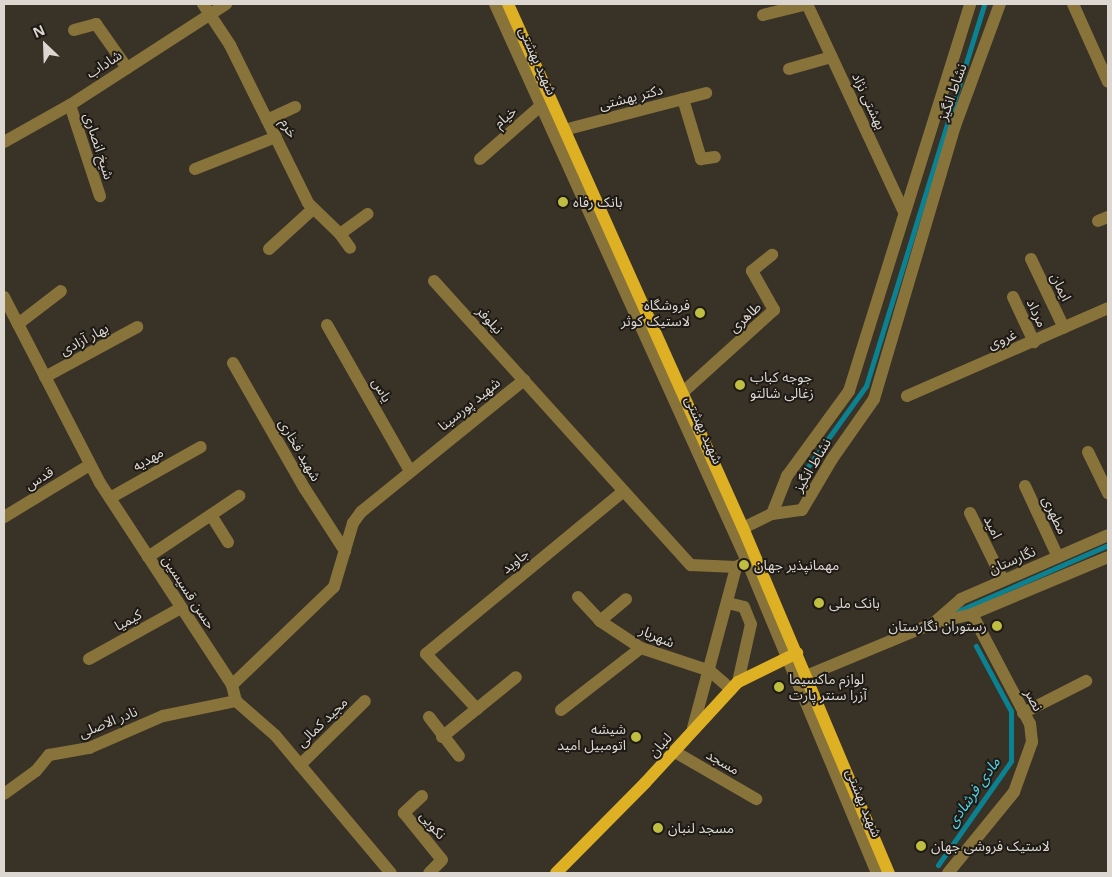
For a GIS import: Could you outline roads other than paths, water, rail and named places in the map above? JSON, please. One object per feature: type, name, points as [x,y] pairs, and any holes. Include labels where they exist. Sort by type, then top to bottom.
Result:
[{"type":"main road","name":"شهید بهشتی","points":[[508,4],[546,102],[564,130],[743,528],[746,562],[793,655],[806,676],[889,873]]},
{"type":"main road","name":"لنبان","points":[[556,873],[675,752],[693,728],[734,685],[793,655]]},
{"type":"street","name":"شاداب","points":[[4,142],[127,68],[205,10],[226,4]]},
{"type":"street","name":"شهید بهشتی","points":[[495,4],[546,102],[746,562]]},
{"type":"street","points":[[763,16],[807,4]]},
{"type":"street","name":"بهشتی نژاد","points":[[807,4],[904,212]]},
{"type":"street","name":"نشاط انگیز","points":[[970,4],[849,391],[786,476],[772,514],[802,510],[832,458],[874,399],[955,126],[1000,4]]},
{"type":"street","points":[[1073,4],[1108,82]]},
{"type":"street","name":"خرم","points":[[205,10],[230,45],[313,209],[340,234],[350,248]]},
{"type":"street","points":[[74,30],[96,24],[127,68]]},
{"type":"street","points":[[789,69],[831,57]]},
{"type":"street","name":"دکتر بهشتی","points":[[564,130],[706,94]]},
{"type":"street","points":[[682,99],[701,159],[715,157]]},
{"type":"street","name":"خیام","points":[[480,159],[546,102]]},
{"type":"street","name":"شیخ انصاری","points":[[70,104],[100,196]]},
{"type":"street","points":[[267,120],[294,107]]},
{"type":"street","points":[[934,120],[955,126]]},
{"type":"street","points":[[195,169],[276,137]]},
{"type":"street","points":[[269,249],[313,209]]},
{"type":"street","points":[[340,234],[368,214]]},
{"type":"street","name":"طاهری","points":[[682,393],[774,310],[752,271],[772,255]]},
{"type":"street","name":"ایمان","points":[[1031,259],[1064,328]]},
{"type":"street","name":"نیلوفر","points":[[434,281],[524,380]]},
{"type":"street","points":[[18,324],[60,291]]},
{"type":"street","name":"مرداد","points":[[1013,297],[1034,342]]},
{"type":"street","name":"حسن قسیسین","points":[[5,304],[18,324],[90,465],[232,685],[236,701]]},
{"type":"street","name":"غروی","points":[[907,396],[1108,308]]},
{"type":"street","name":"یاس","points":[[327,325],[410,471]]},
{"type":"street","name":"بهار آزادی","points":[[45,377],[137,327]]},
{"type":"street","name":"شهید فخاری","points":[[233,363],[305,489],[345,550]]},
{"type":"street","points":[[524,380],[691,565],[746,562],[728,603],[693,728]]},
{"type":"street","name":"شهید پورسینا","points":[[232,685],[334,587],[353,523],[361,512],[524,380]]},
{"type":"street","name":"مهدیه","points":[[110,498],[200,447]]},
{"type":"street","points":[[1088,452],[1108,493]]},
{"type":"street","name":"قدس","points":[[4,518],[90,465]]},
{"type":"street","name":"مطهری","points":[[1025,486],[1058,557]]},
{"type":"street","name":"جاوید","points":[[477,709],[426,654],[624,491]]},
{"type":"street","points":[[148,557],[239,496]]},
{"type":"street","name":"امید","points":[[970,513],[1003,580]]},
{"type":"street","points":[[743,528],[772,514]]},
{"type":"street","points":[[210,515],[228,542]]},
{"type":"street","name":"نگارستان","points":[[934,623],[961,598],[1108,535]]},
{"type":"street","name":"نگارستان","points":[[806,676],[934,623],[972,614],[1108,557]]},
{"type":"street","name":"شهریار","points":[[578,598],[600,621],[641,648],[710,671],[734,685]]},
{"type":"street","points":[[600,621],[626,599]]},
{"type":"street","points":[[728,603],[744,607],[751,624],[734,685]]},
{"type":"street","name":"کیمیا","points":[[89,659],[181,608]]},
{"type":"street","name":"نصر","points":[[948,873],[1014,792],[1032,742],[1030,724],[972,614]]},
{"type":"street","points":[[561,710],[641,648]]},
{"type":"street","name":"شهید بهشتی","points":[[793,655],[877,873]]},
{"type":"street","points":[[442,737],[516,677]]},
{"type":"street","points":[[1023,713],[1086,681]]},
{"type":"street","points":[[236,701],[275,735],[390,873]]},
{"type":"street","name":"نادر الاصلی","points":[[4,794],[36,771],[49,755],[90,748],[163,716],[236,701]]},
{"type":"street","name":"مجید کمالی","points":[[300,765],[365,701]]},
{"type":"street","points":[[429,717],[442,737],[459,756]]},
{"type":"street","name":"مسجد","points":[[675,752],[756,799]]},
{"type":"street","name":"نکویی","points":[[422,796],[404,813],[442,860],[429,873]]},
{"type":"waterway","points":[[807,468],[866,386],[984,4]]},
{"type":"waterway","name":"مادی فرشادی","points":[[958,611],[1108,545]]},
{"type":"waterway","name":"مادی فرشادی","points":[[938,865],[1011,761],[1011,711],[976,646]]},
{"type":"place","name":"بانک رفاه","points":[[563,202]]},
{"type":"place","name":"فروشگاه لاستیک کوثر","points":[[700,313]]},
{"type":"place","name":"جوجه کباب زغالی شالتو","points":[[740,385]]},
{"type":"place","name":"مهمانپذیر جهان","points":[[744,565]]},
{"type":"place","name":"بانک ملی","points":[[819,603]]},
{"type":"place","name":"رستوران نگارستان","points":[[997,626]]},
{"type":"place","name":"لوازم ماکسیما آزرا سنتر پارت","points":[[779,687]]},
{"type":"place","name":"شیشه اتومبیل امید","points":[[636,737]]},
{"type":"place","name":"مسجد لنبان","points":[[658,828]]},
{"type":"place","name":"لاستیک فروشی جهان","points":[[921,846]]}]
